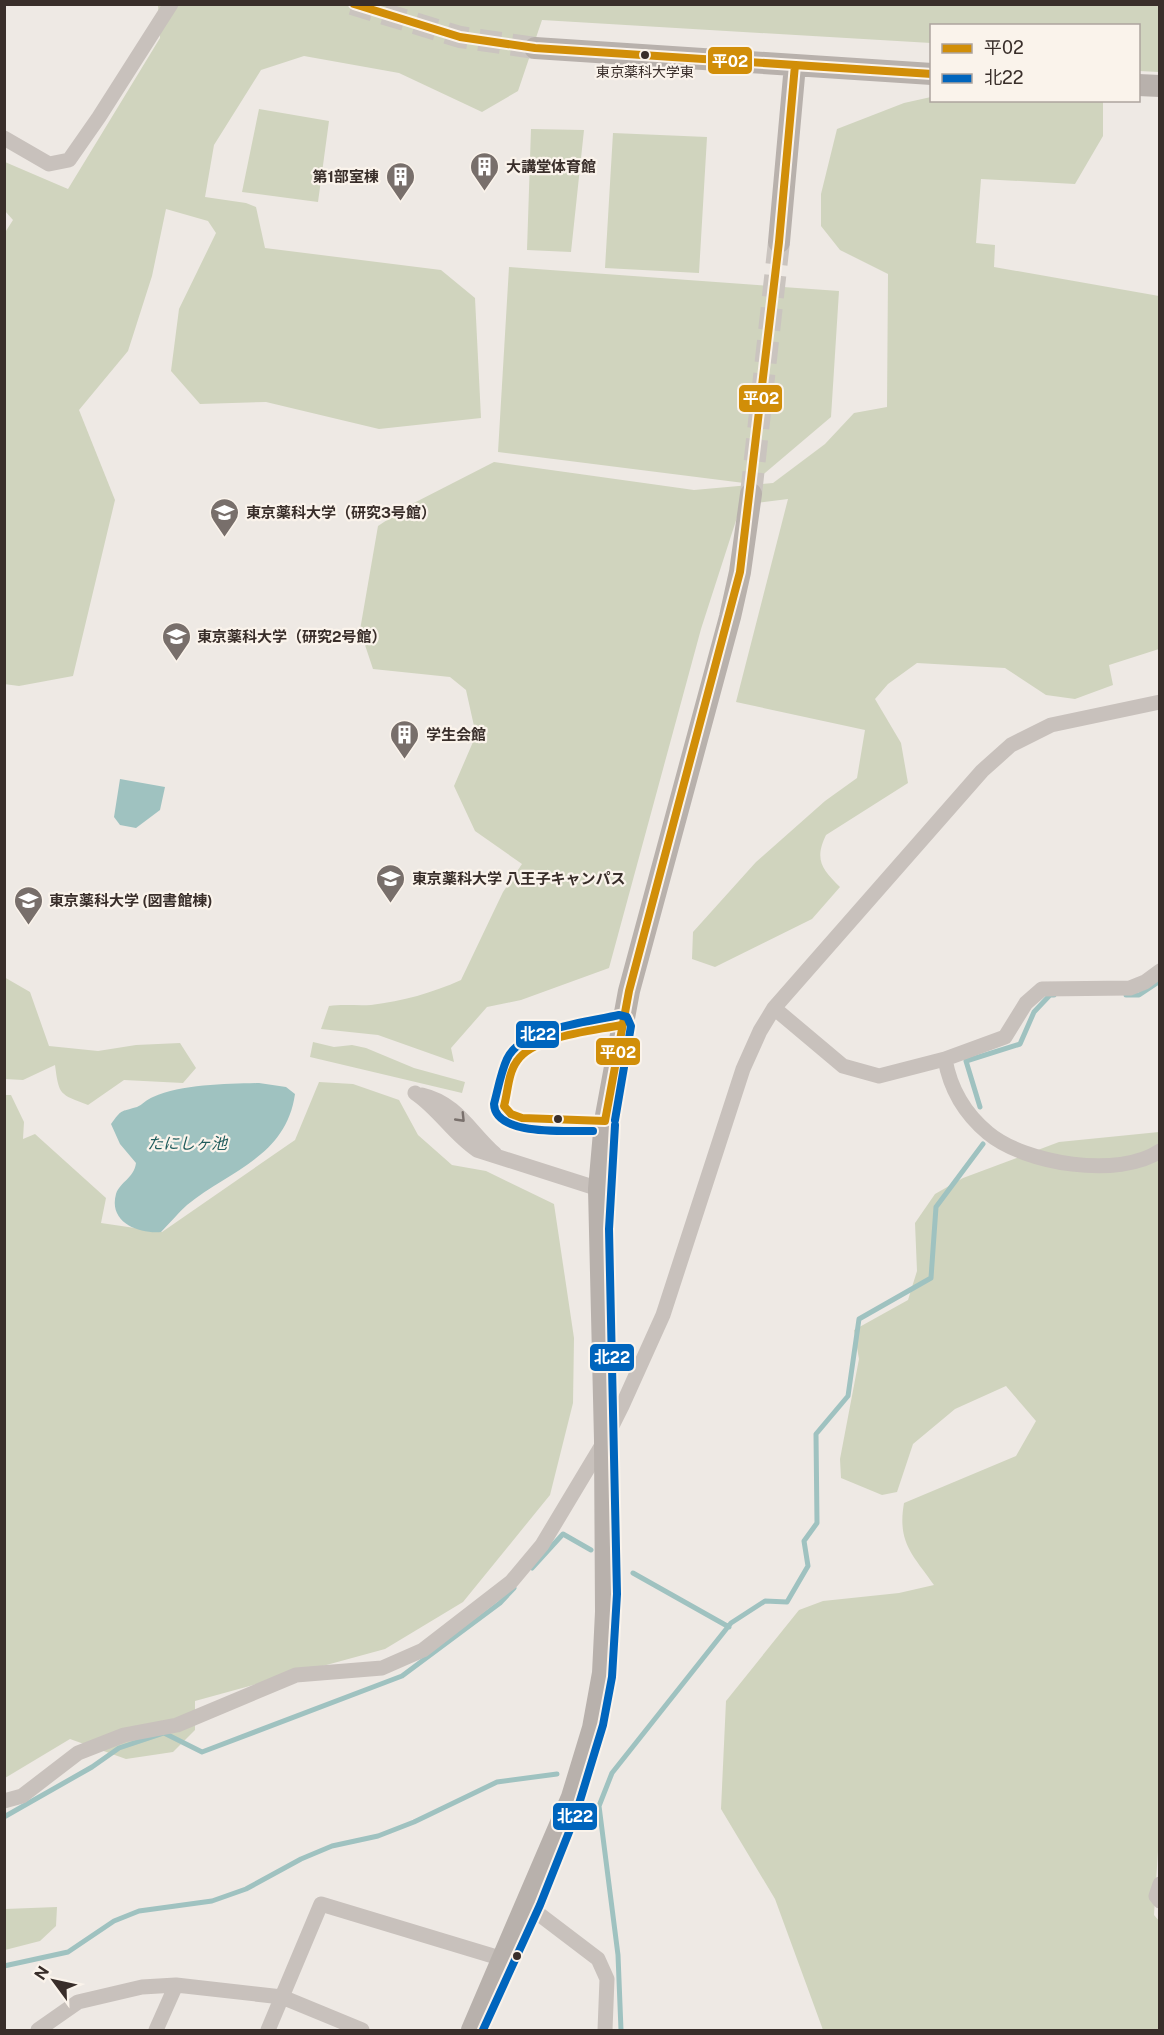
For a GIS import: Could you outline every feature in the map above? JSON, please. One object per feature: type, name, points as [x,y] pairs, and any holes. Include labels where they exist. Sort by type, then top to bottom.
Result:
[{"type":"street","points":[[4,138],[49,164],[69,160],[104,111],[171,4]]},
{"type":"street","points":[[535,48],[930,74]]},
{"type":"street","points":[[779,242],[795,65]]},
{"type":"street","points":[[1140,85],[1160,86]]},
{"type":"street","points":[[472,2031],[572,1797],[593,1728],[601,1684],[606,1612],[605,1440],[599,1189],[605,1120],[621,1025],[730,616],[744,551],[751,494]]},
{"type":"street","points":[[4,1801],[22,1796],[78,1753],[124,1735],[177,1725],[296,1675],[382,1668],[423,1650],[511,1582],[542,1545],[605,1440],[663,1315],[743,1070],[760,1031],[774,1008],[982,771],[1011,745],[1051,725],[1160,702]]},
{"type":"street","points":[[774,1008],[843,1066],[879,1076],[945,1059],[1005,1037],[1026,1003],[1042,989],[1130,988],[1145,982],[1160,971]]},
{"type":"street","points":[[945,1059],[949,1083],[966,1109],[989,1134],[1029,1154],[1062,1164],[1110,1165],[1151,1157],[1160,1151]]},
{"type":"street","points":[[497,1156],[458,1113],[433,1098],[415,1093],[425,1100],[463,1141],[477,1150],[599,1189]]},
{"type":"street","points":[[1160,1884],[1155,1896],[1160,1901]]},
{"type":"street","points":[[268,2031],[321,1904],[503,1959]]},
{"type":"street","points":[[527,1905],[598,1959],[607,1979],[605,2031]]},
{"type":"street","points":[[156,2031],[176,1985]]},
{"type":"street","points":[[38,2031],[78,2002],[142,1987],[176,1985],[282,1997],[362,2031]]},
{"type":"green space","points":[[158,5],[1159,5],[1159,72],[1140,71],[1140,24],[930,24],[930,43],[542,20],[518,91],[482,112],[399,73],[304,56],[261,70],[214,145],[205,197],[246,203],[256,207],[265,248],[441,270],[475,298],[481,418],[379,429],[266,402],[200,404],[171,371],[179,309],[216,233],[208,221],[166,209],[152,276],[128,351],[79,410],[115,500],[73,676],[19,686],[4,684],[4,234],[13,220],[5,211],[5,162],[68,189],[160,38]]},
{"type":"green space","points":[[930,97],[930,102],[1103,102],[1103,136],[1075,184],[981,179],[976,243],[995,245],[994,267],[1159,296],[1159,649],[1109,665],[1113,685],[1075,699],[1046,695],[1005,668],[917,663],[888,684],[875,699],[901,743],[908,783],[826,835],[822,844],[820,858],[824,869],[840,887],[812,919],[715,967],[692,959],[693,932],[756,862],[825,801],[857,778],[865,730],[736,702],[788,499],[741,505],[701,629],[609,968],[521,1000],[487,1007],[451,1048],[454,1062],[378,1035],[321,1029],[329,1006],[371,1005],[394,1001],[428,993],[461,980],[503,892],[522,864],[475,831],[454,786],[476,735],[466,690],[450,677],[373,669],[360,630],[378,526],[408,506],[494,462],[694,490],[773,483],[825,444],[854,413],[887,407],[888,274],[840,250],[821,226],[821,194],[837,129],[904,103]]},
{"type":"green space","points":[[259,109],[329,121],[318,202],[242,192]]},
{"type":"green space","points":[[531,129],[584,130],[571,252],[527,250]]},
{"type":"green space","points":[[613,133],[707,137],[699,273],[605,268]]},
{"type":"green space","points":[[509,267],[839,291],[831,417],[752,484],[498,452]]},
{"type":"green space","points":[[4,977],[30,992],[49,1046],[98,1051],[136,1045],[180,1043],[196,1068],[183,1083],[124,1080],[88,1105],[62,1092],[55,1065],[23,1080],[5,1079]]},
{"type":"green space","points":[[313,1042],[334,1047],[352,1045],[366,1048],[414,1068],[465,1082],[462,1093],[310,1057]]},
{"type":"green space","points":[[319,1082],[353,1084],[399,1100],[418,1135],[452,1165],[486,1171],[554,1204],[574,1338],[573,1403],[550,1495],[463,1602],[385,1649],[195,1701],[195,1730],[173,1752],[126,1759],[70,1739],[5,1778],[5,1095],[11,1095],[24,1122],[23,1139],[35,1134],[106,1198],[101,1223],[162,1232],[295,1140]]},
{"type":"green space","points":[[1159,1132],[1159,1835],[1154,1915],[1160,1922],[1159,2030],[823,2030],[775,1899],[721,1809],[726,1701],[799,1610],[823,1601],[899,1593],[934,1585],[908,1548],[902,1517],[904,1503],[1016,1456],[1036,1421],[1006,1386],[955,1409],[913,1444],[897,1492],[882,1495],[841,1478],[840,1459],[859,1359],[854,1330],[908,1300],[917,1271],[915,1223],[935,1194],[963,1178],[1059,1142]]},
{"type":"green space","points":[[57,1907],[56,1926],[40,1941],[5,1950],[5,1909]]},
{"type":"water","points":[[120,779],[165,787],[160,810],[136,828],[120,825],[114,817]]},
{"type":"water","name":"たにしヶ池","points":[[259,1083],[286,1087],[295,1094],[290,1115],[268,1148],[187,1205],[161,1232],[135,1229],[121,1219],[115,1204],[116,1194],[133,1172],[136,1163],[120,1144],[111,1124],[120,1113],[137,1107],[153,1097],[177,1089]]},
{"type":"waterway","points":[[1126,995],[1139,995],[1160,981]]},
{"type":"waterway","points":[[980,1107],[966,1061],[1020,1044],[1034,1012],[1050,995],[1054,995]]},
{"type":"waterway","points":[[621,2030],[618,1955],[599,1806],[612,1773],[731,1623],[765,1601],[787,1602],[808,1566],[804,1541],[817,1523],[816,1434],[848,1396],[859,1319],[931,1278],[936,1207],[983,1144]]},
{"type":"waterway","points":[[532,1568],[563,1534],[591,1550]]},
{"type":"waterway","points":[[633,1573],[729,1627]]},
{"type":"waterway","points":[[4,1817],[92,1767],[119,1748],[164,1733],[202,1752],[402,1676],[500,1603],[514,1588]]},
{"type":"waterway","points":[[4,1966],[68,1952],[114,1921],[139,1911],[212,1901],[246,1889],[301,1859],[332,1846],[378,1836],[414,1822],[497,1782],[557,1774]]},
{"type":"tunnel","points":[[352,4],[460,37],[535,48]]},
{"type":"tunnel","points":[[751,494],[779,242]]},
{"type":"transit line","name":"平02","points":[[354,4],[460,37],[535,48],[930,74]]},
{"type":"transit line","name":"平02","points":[[621,1025],[550,1040],[525,1053],[517,1061],[512,1071],[504,1106],[511,1114],[522,1118],[605,1121],[629,991],[740,572],[779,242],[795,65]]},
{"type":"transit line","name":"北22","points":[[593,1131],[535,1130],[519,1127],[498,1115],[494,1104],[503,1069],[515,1048],[526,1040],[557,1028],[619,1015],[627,1017],[631,1026],[615,1120]]},
{"type":"transit line","name":"北22","points":[[483,2030],[540,1905],[575,1817],[603,1725],[612,1677],[617,1594],[609,1229],[615,1125]]},
{"type":"place","name":"東京薬科大学東","points":[[645,55]]},
{"type":"place","name":"大講堂体育館","points":[[485,192]]},
{"type":"place","name":"第1部室棟","points":[[400,202]]},
{"type":"place","name":"東京薬科大学（研究3号館）","points":[[225,538]]},
{"type":"place","name":"東京薬科大学（研究2号館）","points":[[176,662]]},
{"type":"place","name":"学生会館","points":[[405,760]]},
{"type":"place","name":"東京薬科大学 八王子キャンパス","points":[[391,904]]},
{"type":"place","name":"東京薬科大学 (図書館棟)","points":[[28,926]]}]
